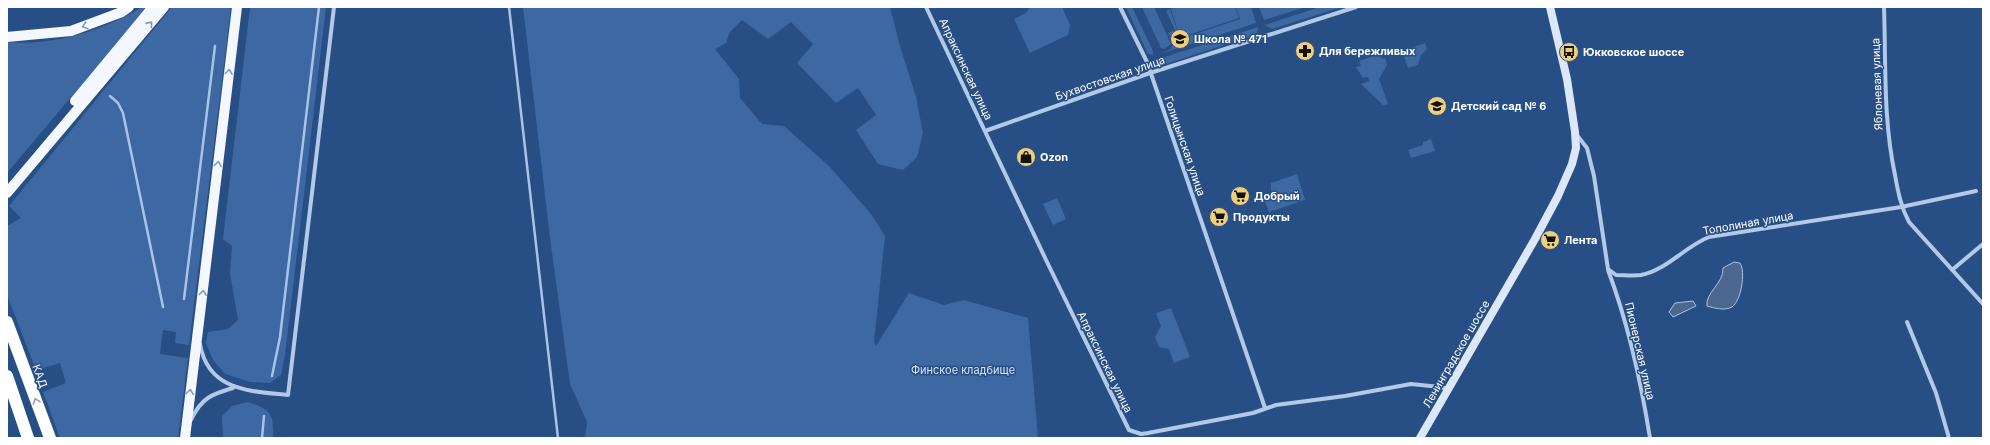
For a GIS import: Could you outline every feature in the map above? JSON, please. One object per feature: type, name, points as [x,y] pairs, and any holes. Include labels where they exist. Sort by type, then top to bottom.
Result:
[{"type":"highway","name":"КАД","points":[[7,322],[50,438]]},
{"type":"highway","points":[[7,376],[28,438]]},
{"type":"main road","points":[[7,37],[70,31],[115,14],[129,7]]},
{"type":"main road","points":[[7,184],[153,7]]},
{"type":"main road","points":[[7,193],[164,7]]},
{"type":"main road","points":[[185,434],[238,7]]},
{"type":"main road","points":[[1550,7],[1567,79],[1575,132]]},
{"type":"main road","name":"Ленинградское шоссе","points":[[1420,438],[1558,196],[1572,164],[1576,148],[1575,132]]},
{"type":"main road","points":[[18,409],[23,438]]},
{"type":"street","points":[[185,434],[196,409],[205,398],[233,388],[288,395],[334,7]]},
{"type":"street","name":"Апраксинская улица","points":[[926,7],[1129,430],[1134,433],[1148,433],[1253,413],[1276,405],[1345,396],[1410,384],[1448,389]]},
{"type":"street","name":"Голицынская улица","points":[[1120,7],[1150,73],[1265,408]]},
{"type":"street","name":"Бухвостовская улица","points":[[985,131],[1150,73],[1356,7]]},
{"type":"street","name":"Яблоневая улица","points":[[1884,7],[1884,82],[1886,127],[1901,207],[1909,222],[1983,304]]},
{"type":"street","points":[[1575,132],[1587,148],[1594,176],[1608,268]]},
{"type":"street","name":"Тополиная улица","points":[[1608,268],[1616,275],[1642,275],[1660,267],[1697,242],[1709,237],[1901,207],[1976,191]]},
{"type":"street","points":[[1952,270],[1983,244]]},
{"type":"street","name":"Пионерская улица","points":[[1608,268],[1625,322],[1650,438]]},
{"type":"street","points":[[1907,322],[1936,394],[1949,438]]},
{"type":"street","points":[[198,332],[201,352],[208,366],[216,376],[233,388]]},
{"type":"green space","points":[[142,7],[147,7],[7,173],[7,42],[42,42],[77,35],[111,23]]},
{"type":"green space","points":[[172,7],[231,7],[189,345],[175,343],[176,332],[163,330],[160,354],[188,358],[178,438],[60,438],[43,392],[66,383],[60,363],[40,369],[34,365],[7,295],[7,226],[21,218],[9,206]]},
{"type":"green space","points":[[250,7],[326,7],[285,355],[281,375],[270,383],[250,382],[225,374],[213,360],[206,343],[208,332],[228,329],[238,320],[230,273],[232,246],[223,239]]},
{"type":"green space","name":"Финское кладбище","points":[[523,7],[890,7],[900,46],[916,97],[923,133],[917,157],[903,170],[878,164],[856,130],[876,115],[858,88],[836,103],[797,63],[813,44],[791,22],[768,39],[742,20],[730,32],[726,43],[715,49],[739,79],[740,98],[762,124],[784,126],[829,166],[871,214],[885,236],[874,342],[876,346],[909,293],[944,305],[964,300],[1028,318],[1038,438],[585,438],[587,422],[570,384],[550,238]]},
{"type":"green space","points":[[1030,7],[1062,7],[1070,25],[1068,35],[1030,53],[1014,19],[1026,13]]},
{"type":"green space","points":[[1126,7],[1132,7],[1153,51],[1153,55],[1148,54]]},
{"type":"green space","points":[[1142,7],[1154,7],[1171,44],[1164,49],[1161,48]]},
{"type":"green space","points":[[1175,7],[1235,7],[1239,18],[1180,38],[1171,9]]},
{"type":"green space","points":[[1236,7],[1251,7],[1256,23],[1160,54],[1171,49],[1173,44],[1168,33],[1175,30],[1166,11],[1170,9],[1180,39],[1240,19]]},
{"type":"green space","points":[[1259,7],[1306,7],[1264,20]]},
{"type":"green space","points":[[1320,7],[1342,7],[1272,29],[1265,25]]},
{"type":"green space","points":[[1258,27],[1257,34],[1166,64],[1162,58]]},
{"type":"green space","points":[[1425,43],[1427,49],[1421,55],[1418,65],[1408,68],[1402,51]]},
{"type":"green space","points":[[1380,54],[1382,59],[1385,58],[1387,65],[1379,79],[1388,104],[1383,105],[1361,84],[1369,81],[1368,77],[1363,78],[1356,67],[1361,66],[1359,61]]},
{"type":"green space","points":[[1431,139],[1435,151],[1411,158],[1408,150],[1423,145],[1423,142]]},
{"type":"green space","points":[[1297,174],[1305,200],[1269,212],[1264,199],[1271,195],[1271,183]]},
{"type":"green space","points":[[1057,198],[1066,219],[1053,225],[1043,204]]},
{"type":"green space","points":[[1171,308],[1190,357],[1174,363],[1169,349],[1159,347],[1155,337],[1161,326],[1156,313]]},
{"type":"green space","points":[[247,402],[266,410],[272,417],[273,438],[223,438],[222,416],[232,406]]},
{"type":"shaded area","points":[[1734,262],[1740,263],[1743,273],[1742,286],[1735,304],[1726,309],[1707,306],[1709,297],[1721,278],[1723,268]]},
{"type":"shaded area","points":[[1693,301],[1696,306],[1673,317],[1669,312],[1675,303]]},
{"type":"waterway","points":[[272,376],[280,337],[319,7]]},
{"type":"waterway","points":[[509,7],[558,438]]},
{"type":"waterway","points":[[184,299],[215,46]]},
{"type":"waterway","points":[[110,96],[118,103],[123,113],[163,307]]},
{"type":"waterway","points":[[262,438],[264,416]]},
{"type":"place","name":"Школа № 471","points":[[1180,39]]},
{"type":"place","name":"Для бережливых","points":[[1305,51]]},
{"type":"place","name":"Юкковское шоссе","points":[[1569,52]]},
{"type":"place","name":"Детский сад № 6","points":[[1437,106]]},
{"type":"place","name":"Ozon","points":[[1026,157]]},
{"type":"place","name":"Добрый","points":[[1240,196]]},
{"type":"place","name":"Продукты","points":[[1219,217]]},
{"type":"place","name":"Лента","points":[[1550,240]]}]
